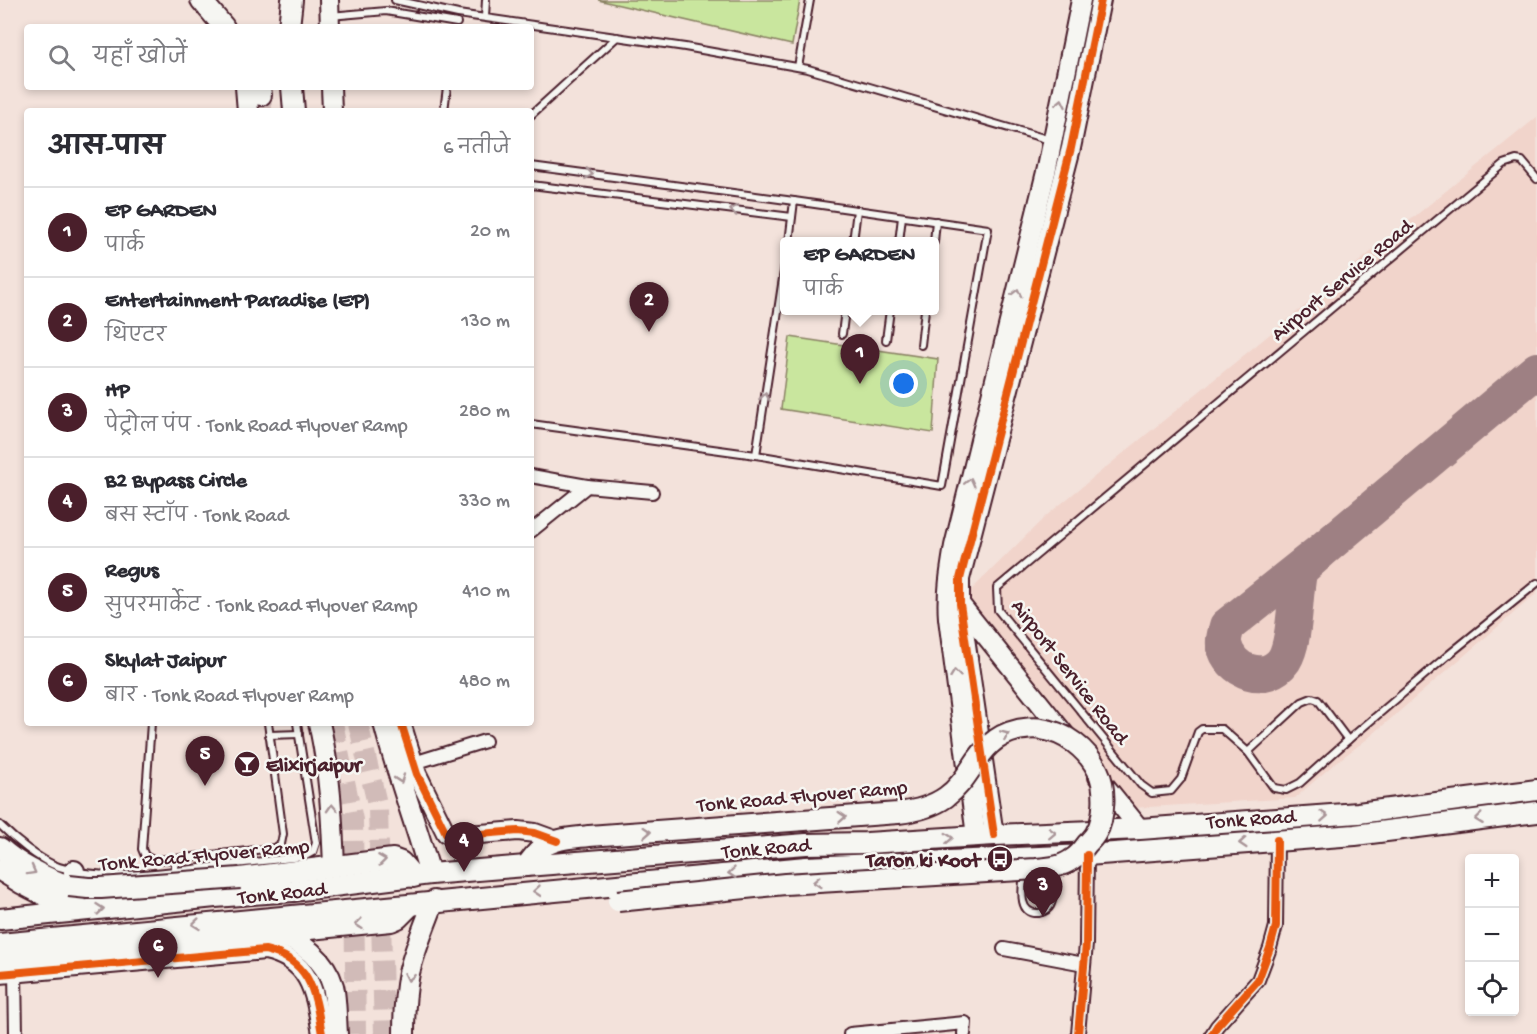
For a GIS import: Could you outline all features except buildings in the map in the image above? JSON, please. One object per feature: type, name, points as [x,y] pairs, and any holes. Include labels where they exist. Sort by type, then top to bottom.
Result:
[{"type":"main road","points":[[201,0],[221,24]]},
{"type":"main road","points":[[289,24],[292,0]]},
{"type":"main road","points":[[249,108],[255,90]]},
{"type":"main road","points":[[292,90],[294,108]]},
{"type":"main road","points":[[320,726],[332,798],[334,866]]},
{"type":"main road","points":[[385,726],[417,829],[422,876]]},
{"type":"main road","name":"Tonk Road Flyover Ramp","points":[[526,866],[540,849],[548,844],[589,836],[898,813],[923,809],[947,797],[998,737],[1024,729],[1040,728],[1068,737],[1088,756],[1099,772],[1104,798],[1102,816],[1096,834],[1081,853],[1065,864],[1026,870],[785,884],[618,902],[603,898],[584,887]]},
{"type":"main road","name":"Tonk Road","points":[[0,919],[526,866],[806,844],[1140,829],[1358,813],[1537,790]]},
{"type":"main road","name":"Tonk Road","points":[[0,944],[806,867],[1087,855],[1355,835],[1537,812]]},
{"type":"main road","name":"Tonk Road Flyover Ramp","points":[[0,848],[30,870],[48,879],[69,886],[88,888],[240,878],[393,859],[422,876]]},
{"type":"main road","points":[[0,870],[75,911],[74,871]]},
{"type":"main road","points":[[405,1034],[404,1010],[409,975],[434,902]]},
{"type":"main road","points":[[5,969],[219,938],[391,921],[403,914],[411,905]]},
{"type":"main road","points":[[266,933],[284,936],[303,946],[321,961],[333,986],[338,1034]]},
{"type":"street","points":[[985,836],[948,618],[949,575],[1053,141],[1081,0]]},
{"type":"street","points":[[985,836],[960,604],[960,579],[1071,148],[1101,0]]},
{"type":"street","points":[[331,90],[332,108]]},
{"type":"street","points":[[534,477],[587,486],[652,492]]},
{"type":"street","points":[[534,529],[587,486]]},
{"type":"street","points":[[960,604],[1140,829]]},
{"type":"street","points":[[402,726],[417,774],[446,833],[456,836],[518,831],[535,833],[557,841]]},
{"type":"street","points":[[414,763],[485,741]]},
{"type":"street","points":[[1212,1034],[1258,980],[1270,948],[1276,926],[1277,840]]},
{"type":"street","points":[[1078,1034],[1086,944],[1087,855]]},
{"type":"street","points":[[1004,949],[1084,964]]},
{"type":"street","points":[[16,1034],[5,969],[265,950],[285,957],[303,972],[314,990],[322,1034]]},
{"type":"street","points":[[850,1034],[965,1023],[964,1034]]},
{"type":"lane","points":[[394,0],[458,14],[531,24]]},
{"type":"lane","points":[[485,17],[486,0]]},
{"type":"lane","points":[[798,67],[810,0]]},
{"type":"lane","points":[[330,14],[386,11],[451,24]]},
{"type":"lane","points":[[456,24],[458,14]]},
{"type":"lane","points":[[534,24],[808,69],[1053,141]]},
{"type":"lane","points":[[534,112],[617,37]]},
{"type":"lane","points":[[444,108],[447,90]]},
{"type":"lane","name":"Airport Service Road","points":[[1537,178],[1522,161],[1516,160],[1504,164],[997,588],[998,610],[1141,785],[1152,793],[1171,791],[1181,779],[1198,732],[1202,729],[1222,729],[1248,752],[1274,788],[1286,790],[1300,783],[1447,656],[1537,583]]},
{"type":"lane","points":[[534,166],[987,229],[942,486],[756,454],[534,424]]},
{"type":"lane","points":[[534,184],[792,217]]},
{"type":"lane","points":[[790,237],[795,201]]},
{"type":"lane","points":[[854,237],[857,210]]},
{"type":"lane","points":[[900,237],[902,216]]},
{"type":"lane","points":[[934,237],[936,222]]},
{"type":"lane","points":[[756,454],[780,298]]},
{"type":"lane","points":[[842,334],[844,315]]},
{"type":"lane","points":[[886,340],[889,315]]},
{"type":"lane","points":[[921,345],[924,315]]},
{"type":"lane","points":[[1248,752],[1302,702],[1312,698],[1318,700],[1348,740]]},
{"type":"lane","points":[[151,726],[142,849],[145,856],[153,860],[275,848],[281,844],[283,834],[268,726]]},
{"type":"lane","points":[[0,825],[14,838],[56,866],[92,874],[175,871],[304,857],[313,852],[316,843],[298,726]]},
{"type":"lane","points":[[269,735],[299,734]]},
{"type":"lane","points":[[210,856],[211,867]]},
{"type":"lane","points":[[1025,858],[1022,899],[1029,911],[1036,913],[1045,911],[1050,906],[1058,856]]},
{"type":"lane","points":[[175,859],[175,871]]},
{"type":"shaded area","points":[[1537,117],[1537,593],[1295,798],[1132,808],[967,594],[1046,516]]},
{"type":"green space","points":[[598,0],[800,0],[792,45]]},
{"type":"green space","points":[[790,337],[938,359],[933,433],[781,409]]},
{"type":"taxiway","points":[[1321,551],[1299,573],[1291,642],[1284,660],[1277,668],[1268,672],[1250,672],[1241,668],[1227,654],[1224,644],[1227,626],[1321,551],[1537,370]]},
{"type":"tunnel","points":[[261,95],[262,108]]},
{"type":"tunnel","points":[[334,726],[353,820],[356,1034]]},
{"type":"tunnel","points":[[359,726],[378,808],[384,1034]]},
{"type":"cycle path","points":[[994,835],[960,604],[960,579],[1071,148],[1101,0]]},
{"type":"cycle path","points":[[402,726],[417,774],[446,833],[456,836],[518,831],[535,833],[557,841]]},
{"type":"cycle path","points":[[1212,1034],[1258,980],[1270,948],[1276,926],[1277,840]]},
{"type":"cycle path","points":[[1078,1034],[1086,944],[1087,855]]},
{"type":"cycle path","points":[[0,974],[265,950],[281,955],[302,970],[313,992],[322,1034]]},
{"type":"place","name":"Entertainment Paradise (EP)","points":[[649,332]]},
{"type":"place","name":"EP GARDEN","points":[[860,384]]},
{"type":"place","name":"Elixirjaipur","points":[[247,764]]},
{"type":"place","name":"Regus","points":[[205,786]]},
{"type":"place","name":"Taron ki Koot","points":[[1000,859]]},
{"type":"place","name":"B2 Bypass Circle","points":[[464,872]]},
{"type":"place","name":"HP","points":[[1043,917]]},
{"type":"place","name":"Skylat Jaipur","points":[[158,978]]}]
